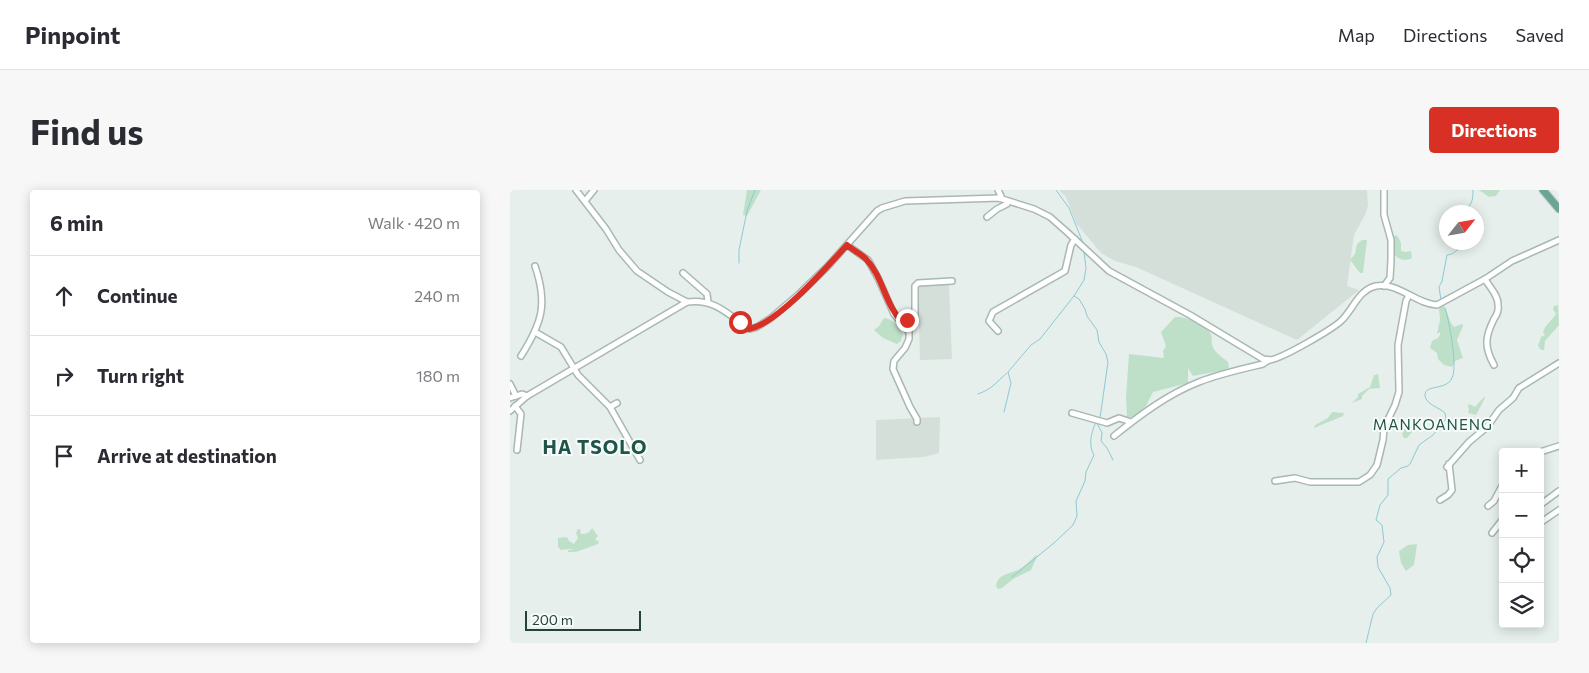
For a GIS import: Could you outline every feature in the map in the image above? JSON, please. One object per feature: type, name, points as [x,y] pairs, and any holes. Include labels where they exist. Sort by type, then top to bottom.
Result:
[{"type":"main road","points":[[1543,190],[1559,209]]},
{"type":"street","points":[[576,190],[619,250],[637,271],[668,292],[687,302]]},
{"type":"street","points":[[585,201],[594,190]]},
{"type":"street","points":[[998,190],[1001,196],[999,198]]},
{"type":"street","points":[[1384,190],[1384,215],[1391,240],[1390,278],[1384,286]]},
{"type":"street","points":[[510,411],[527,396],[687,302],[699,300],[708,302],[720,308],[749,329],[757,328],[812,283],[877,211],[889,205],[905,201],[999,198],[1034,209],[1050,217],[1109,271],[1190,315],[1232,342],[1263,359],[1269,360]]},
{"type":"street","points":[[987,217],[1008,202]]},
{"type":"street","points":[[998,331],[989,321],[993,312],[1065,271],[1071,245],[1075,239]]},
{"type":"street","points":[[1114,436],[1158,403],[1200,382],[1263,364],[1286,354],[1332,328],[1368,289],[1384,286],[1402,291],[1430,305],[1437,305],[1486,280],[1512,261],[1559,240]]},
{"type":"street","points":[[847,245],[868,260],[894,314],[909,332],[909,339],[905,348],[894,361],[893,369],[917,422]]},
{"type":"street","points":[[521,356],[535,332],[542,310],[541,290],[535,266]]},
{"type":"street","points":[[683,274],[706,294],[708,302]]},
{"type":"street","points":[[1486,280],[1497,298],[1499,306],[1486,338],[1487,352],[1494,365]]},
{"type":"street","points":[[902,322],[915,319],[915,286],[918,283],[952,281]]},
{"type":"street","points":[[1275,481],[1295,478],[1310,482],[1359,482],[1370,475],[1377,465],[1384,440],[1384,428],[1395,405],[1398,392],[1398,345],[1406,301],[1409,295]]},
{"type":"street","points":[[535,332],[561,347],[578,375],[610,407],[640,460]]},
{"type":"street","points":[[1440,500],[1448,496],[1452,490],[1448,466],[1469,442],[1487,427],[1499,410],[1513,398],[1519,388],[1559,363]]},
{"type":"street","points":[[510,384],[513,397],[522,394],[527,396]]},
{"type":"street","points":[[610,407],[617,403]]},
{"type":"street","points":[[515,406],[521,414],[517,450]]},
{"type":"street","points":[[1072,413],[1107,423],[1119,418],[1131,422]]},
{"type":"street","points":[[1544,451],[1559,446]]},
{"type":"street","points":[[1488,506],[1494,501],[1499,492]]},
{"type":"street","points":[[1544,503],[1558,494]]},
{"type":"street","points":[[1544,520],[1559,510]]},
{"type":"street","points":[[1492,533],[1499,524]]},
{"type":"shaded area","points":[[1059,190],[1367,190],[1368,205],[1366,213],[1354,235],[1347,286],[1359,290],[1297,340],[1136,267],[1115,261],[1101,253],[1076,223],[1066,197]]},
{"type":"shaded area","points":[[918,285],[949,285],[952,359],[920,360]]},
{"type":"shaded area","points":[[940,417],[939,453],[924,457],[876,460],[876,420]]},
{"type":"green space","points":[[747,190],[761,190],[747,216],[743,215]]},
{"type":"green space","points":[[1479,190],[1500,190],[1496,196],[1489,197]]},
{"type":"green space","points":[[1397,235],[1401,243],[1401,251],[1411,251],[1412,258],[1402,259],[1393,254],[1395,248],[1392,237]]},
{"type":"green space","points":[[1362,240],[1367,240],[1363,273],[1360,273],[1350,260],[1355,254],[1357,244]]},
{"type":"green space","points":[[1558,305],[1559,325],[1545,341],[1544,350],[1541,350],[1538,346],[1541,337],[1545,335],[1544,329],[1556,314],[1553,309],[1554,306]]},
{"type":"green space","points":[[1444,306],[1454,327],[1462,324],[1463,326],[1457,340],[1463,358],[1455,361],[1452,367],[1444,365],[1438,359],[1437,353],[1430,348],[1432,341],[1440,335],[1440,332],[1437,334],[1440,320],[1439,308]]},
{"type":"green space","points":[[1175,317],[1194,321],[1204,327],[1211,336],[1213,348],[1228,362],[1229,368],[1193,376],[1188,368],[1188,383],[1153,392],[1146,406],[1135,417],[1127,417],[1126,398],[1129,354],[1164,358],[1163,351],[1166,346],[1161,332]]},
{"type":"green space","points":[[884,318],[893,321],[903,334],[901,341],[897,344],[883,338],[874,330]]},
{"type":"green space","points":[[1378,374],[1380,388],[1369,389],[1362,396],[1362,399],[1352,403],[1358,397],[1358,394],[1370,387],[1374,375]]},
{"type":"green space","points":[[1484,397],[1476,415],[1468,413],[1469,404],[1475,407]]},
{"type":"green space","points":[[1332,412],[1344,413],[1343,416],[1314,428],[1315,425],[1328,418]]},
{"type":"green space","points":[[1404,423],[1416,424],[1417,426],[1407,438],[1404,438],[1402,434],[1404,430],[1401,427]]},
{"type":"green space","points":[[592,528],[598,536],[595,539],[599,542],[598,544],[576,552],[568,552],[568,550],[574,550],[570,549],[561,550],[558,547],[558,538],[567,537],[574,544],[578,538],[576,533],[578,529],[583,534],[588,533]]},
{"type":"green space","points":[[1417,544],[1414,565],[1406,571],[1401,563],[1399,551],[1408,545]]},
{"type":"green space","points":[[1036,555],[1037,557],[1031,570],[998,589],[996,586],[997,582],[1002,576],[1020,569]]},
{"type":"waterway","points":[[739,263],[739,250],[747,211],[755,190]]},
{"type":"waterway","points":[[1056,190],[1069,208],[1083,243]]},
{"type":"waterway","points":[[1470,205],[1473,197],[1473,190]]},
{"type":"waterway","points":[[1441,300],[1439,287],[1447,255],[1457,250]]},
{"type":"waterway","points":[[1004,412],[1011,383],[1008,372],[1031,345],[1040,339],[1074,296],[1084,280],[1086,268],[1084,252]]},
{"type":"waterway","points":[[1074,296],[1079,299],[1087,316],[1097,330],[1099,342],[1108,362],[1100,418]]},
{"type":"waterway","points":[[1366,643],[1373,614],[1391,595],[1390,588],[1378,567],[1377,557],[1384,542],[1382,525],[1376,520],[1380,505],[1388,495],[1388,479],[1401,468],[1410,464],[1419,445],[1433,435],[1446,419],[1445,413],[1427,401],[1425,395],[1428,390],[1449,382],[1454,372],[1452,343],[1445,308]]},
{"type":"waterway","points":[[978,394],[991,387],[1007,373]]},
{"type":"waterway","points":[[1012,577],[1073,525],[1077,516],[1076,501],[1094,455],[1091,439],[1096,422]]},
{"type":"waterway","points":[[1097,423],[1102,433],[1101,441],[1113,460]]},
{"type":"district","name":"MANKOANENG","points":[[1433,424]]},
{"type":"district","name":"HA TSOLO","points":[[595,446]]},
{"type":"route","points":[[740,322],[749,329],[757,328],[771,318],[812,283],[847,245],[868,260],[894,314],[902,322],[907,320]]}]
